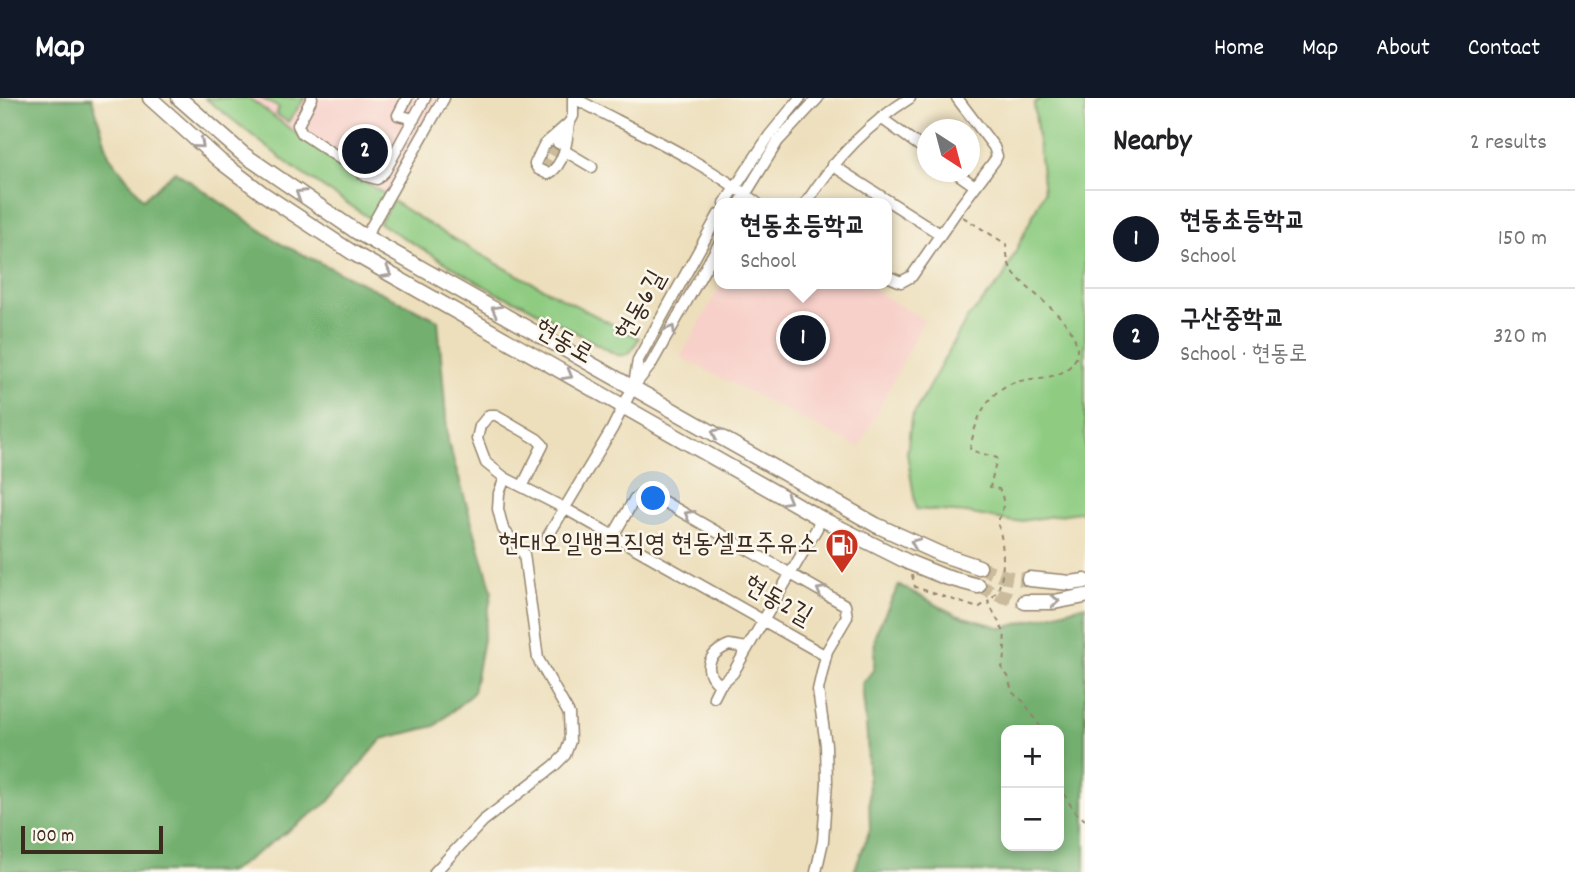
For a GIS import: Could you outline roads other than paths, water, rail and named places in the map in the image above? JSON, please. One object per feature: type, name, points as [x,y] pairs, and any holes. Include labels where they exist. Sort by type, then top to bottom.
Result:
[{"type":"main road","name":"현동로","points":[[150,98],[220,161],[304,223],[353,253],[820,518],[908,562],[944,577],[978,586]]},
{"type":"main road","name":"현동로","points":[[179,98],[252,161],[366,236],[876,525],[940,554],[979,567]]},
{"type":"main road","points":[[1029,579],[1071,583],[1085,580]]},
{"type":"main road","points":[[1025,602],[1054,603],[1085,596]]},
{"type":"street","points":[[312,98],[298,125],[302,133],[373,179],[382,176],[425,98]]},
{"type":"street","points":[[407,98],[398,115],[414,119]]},
{"type":"street","points":[[366,236],[444,98]]},
{"type":"street","points":[[569,123],[544,145],[537,159],[536,167],[548,174],[552,173],[573,116],[574,98],[736,186],[742,198]]},
{"type":"street","points":[[728,198],[769,136],[800,98]]},
{"type":"street","points":[[742,198],[778,141],[818,98]]},
{"type":"street","points":[[809,198],[832,165],[859,136],[910,98]]},
{"type":"street","points":[[892,278],[901,282],[908,280],[995,160],[996,151],[957,98]]},
{"type":"street","points":[[881,118],[917,144]]},
{"type":"street","points":[[561,147],[592,167]]},
{"type":"street","points":[[832,165],[884,198]]},
{"type":"street","points":[[969,182],[975,186]]},
{"type":"street","points":[[892,203],[940,234]]},
{"type":"street","name":"현동6길","points":[[634,387],[638,360],[714,223]]},
{"type":"street","name":"현동6길","points":[[634,387],[650,366],[714,253]]},
{"type":"street","points":[[548,536],[634,387]]},
{"type":"street","name":"현동2길","points":[[523,485],[543,445],[496,415],[489,415],[480,426],[477,439],[486,463],[505,478],[523,485],[826,656]]},
{"type":"street","points":[[435,872],[483,821],[554,766],[565,755],[570,741],[569,714],[542,671],[535,649],[524,554],[503,529],[498,509],[499,493],[505,478]]},
{"type":"street","points":[[613,536],[635,498],[645,491],[838,601],[847,609],[847,617],[826,656],[818,690],[826,745],[827,804],[816,872]]},
{"type":"street","points":[[714,697],[720,685],[733,673],[820,518]]},
{"type":"street","points":[[720,685],[711,676],[709,667],[715,653],[729,645],[747,648]]},
{"type":"tunnel","points":[[544,168],[558,143]]},
{"type":"tunnel","points":[[979,567],[1009,578],[1029,579]]},
{"type":"tunnel","points":[[978,586],[1025,602]]},
{"type":"place","name":"구산중학교","points":[[365,151]]},
{"type":"place","name":"현동초등학교","points":[[803,338]]},
{"type":"place","name":"현대오일뱅크직영 현동셀프주유소","points":[[842,575]]}]
